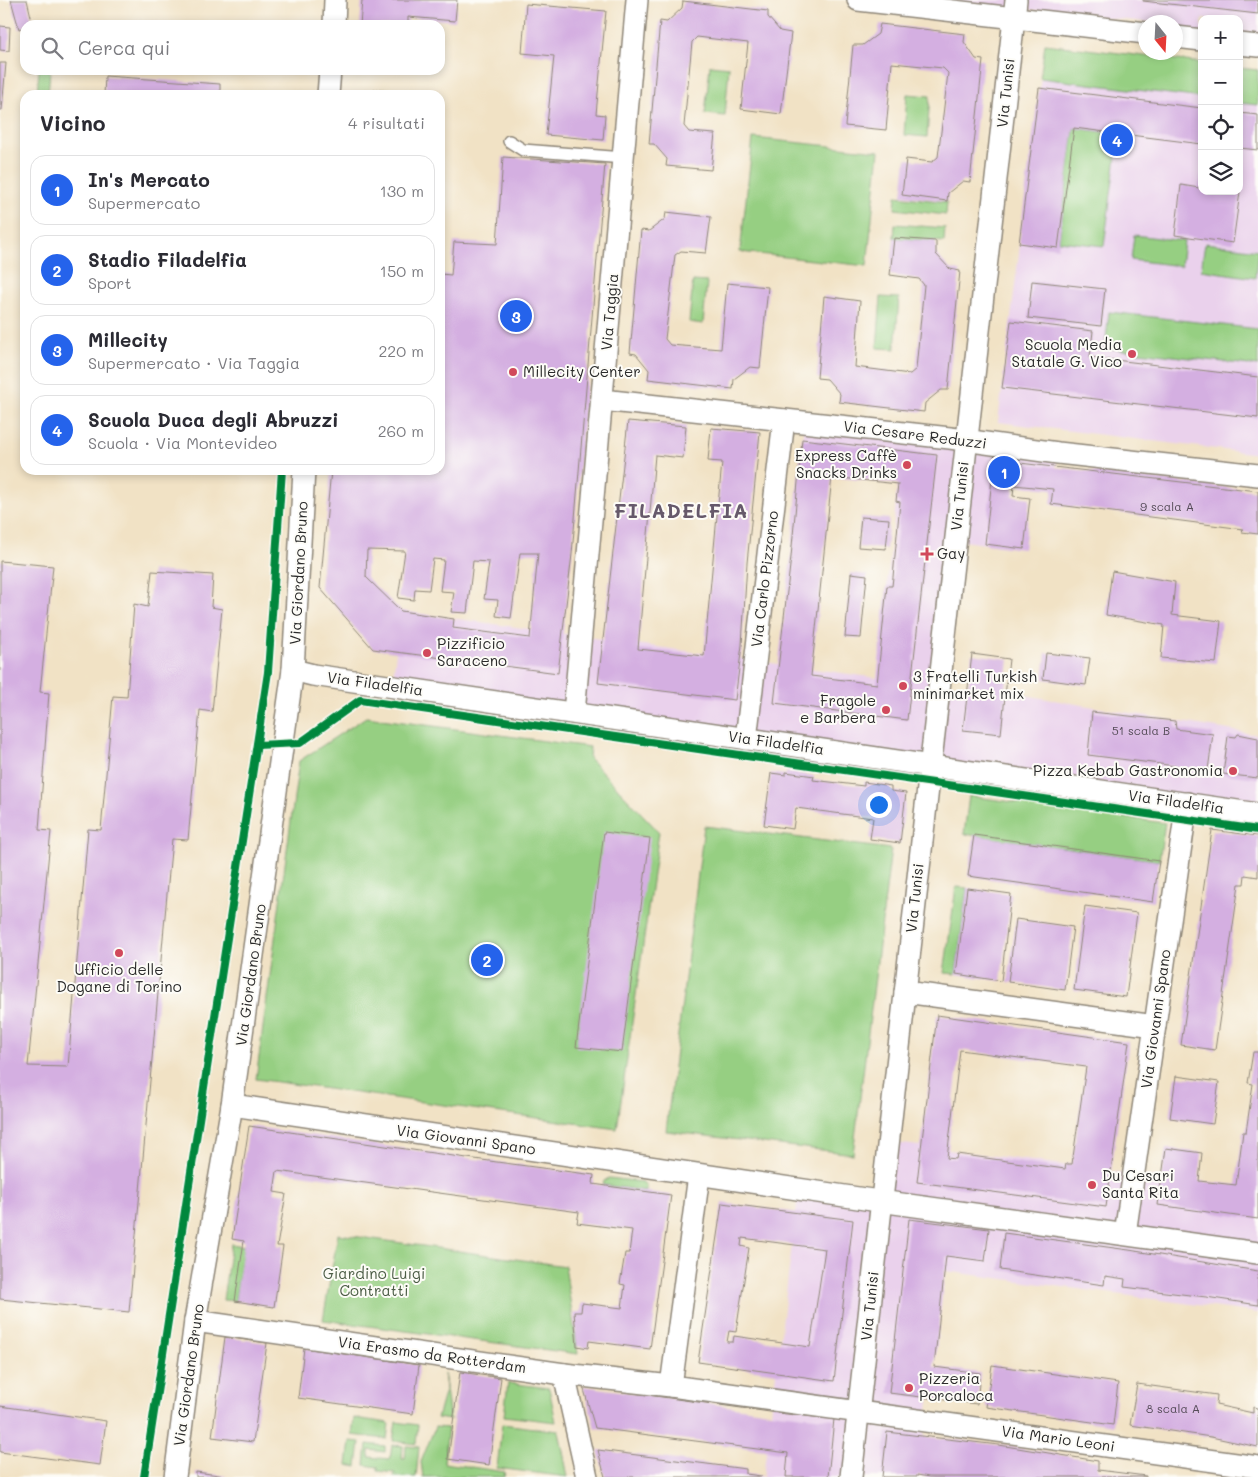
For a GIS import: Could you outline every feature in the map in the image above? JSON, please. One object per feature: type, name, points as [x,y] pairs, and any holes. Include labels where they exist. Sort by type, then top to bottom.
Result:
[{"type":"street","points":[[334,20],[335,0]]},
{"type":"street","name":"Via Taggia","points":[[574,713],[638,0]]},
{"type":"street","points":[[858,0],[1015,9],[1138,32]]},
{"type":"street","name":"Via Tunisi","points":[[851,1477],[1015,9]]},
{"type":"street","points":[[1183,38],[1198,40]]},
{"type":"street","points":[[1243,44],[1258,46]]},
{"type":"street","points":[[328,90],[330,75]]},
{"type":"street","name":"Via Cesare Reduzzi","points":[[602,400],[1258,475]]},
{"type":"street","name":"Via Carlo Pizzorno","points":[[746,738],[784,420]]},
{"type":"street","name":"Via Giordano Bruno","points":[[175,1477],[195,1321],[232,1105],[293,670],[304,475]]},
{"type":"street","name":"Via Filadelfia","points":[[293,670],[313,675],[1258,814]]},
{"type":"street","name":"Via Giovanni Spano","points":[[1125,1234],[1187,803]]},
{"type":"street","points":[[905,992],[1155,1026]]},
{"type":"street","name":"Via Giovanni Spano","points":[[232,1105],[881,1202],[1258,1253]]},
{"type":"street","points":[[671,1386],[699,1174]]},
{"type":"street","name":"Via Erasmo da Rotterdam","points":[[195,1321],[564,1374]]},
{"type":"street","points":[[587,1477],[564,1374],[671,1386],[858,1412]]},
{"type":"street","name":"Via Mario Leoni","points":[[858,1412],[1258,1467]]},
{"type":"lane","points":[[509,141],[523,150],[624,158]]},
{"type":"shaded area","points":[[937,0],[1258,0],[1258,46],[1243,44],[1243,15],[1198,15],[1198,40],[1183,38],[1183,15],[1138,15],[1138,21]]},
{"type":"shaded area","points":[[1045,44],[1138,55],[1138,60],[1177,60],[1198,63],[1198,195],[1243,195],[1243,68],[1258,70],[1258,454],[998,422]]},
{"type":"shaded area","points":[[804,423],[1058,453],[1053,489],[1014,485],[1013,496],[1030,498],[1024,549],[955,540],[939,683],[1000,691],[1258,735],[1258,814],[392,686],[401,611],[877,678],[898,484],[799,472]]},
{"type":"shaded area","points":[[888,1142],[1258,1191],[1258,1313],[945,1271],[934,1367],[918,1477],[763,1477],[799,1189],[881,1202]]},
{"type":"green space","points":[[1045,44],[1138,55],[1138,60],[1177,60],[1198,63],[1198,98],[1040,78]]},
{"type":"green space","points":[[710,65],[729,67],[725,116],[705,114]]},
{"type":"green space","points":[[1243,68],[1258,70],[1258,105],[1243,103]]},
{"type":"green space","points":[[39,75],[50,75],[48,90],[37,90]]},
{"type":"green space","points":[[907,94],[930,96],[927,137],[904,135]]},
{"type":"green space","points":[[1074,128],[1119,134],[1104,246],[1059,241]]},
{"type":"green space","points":[[753,138],[879,151],[867,266],[740,252]]},
{"type":"green space","points":[[896,196],[947,202],[946,215],[895,209]]},
{"type":"green space","points":[[895,224],[945,228],[944,242],[894,238]]},
{"type":"green space","points":[[1134,235],[1184,241],[1181,266],[1131,260]]},
{"type":"green space","points":[[1205,243],[1258,250],[1255,278],[1201,270]]},
{"type":"green space","points":[[693,281],[707,282],[703,324],[689,322]]},
{"type":"green space","points":[[881,297],[899,298],[895,349],[877,348]]},
{"type":"green space","points":[[1109,312],[1258,329],[1258,366],[1105,348]]},
{"type":"green space","points":[[366,717],[590,747],[589,758],[659,832],[617,1129],[256,1079],[299,761]]},
{"type":"green space","points":[[969,796],[1165,823],[1159,861],[964,834]]},
{"type":"green space","points":[[704,826],[891,849],[853,1154],[666,1131]]},
{"type":"green space","points":[[956,887],[967,888],[956,974],[944,973]]},
{"type":"green space","points":[[609,1178],[643,1182],[646,1191],[603,1185],[604,1181]]},
{"type":"green space","name":"Giardino Luigi Contratti","points":[[338,1234],[565,1266],[578,1354],[323,1320]]},
{"type":"green space","points":[[231,1244],[244,1246],[235,1301],[223,1300]]},
{"type":"green space","points":[[508,1383],[549,1388],[556,1422],[504,1416]]},
{"type":"green space","points":[[446,1388],[450,1420],[437,1418]]},
{"type":"green space","points":[[354,1418],[389,1423],[387,1439],[352,1435]]},
{"type":"green space","points":[[396,1422],[418,1425],[416,1444],[393,1441]]},
{"type":"green space","points":[[502,1424],[559,1431],[568,1477],[497,1468]]},
{"type":"green space","points":[[435,1427],[448,1428],[444,1463],[505,1472],[504,1477],[423,1477],[421,1462]]},
{"type":"green space","points":[[350,1441],[360,1442],[357,1467],[347,1465]]},
{"type":"green space","points":[[367,1444],[385,1446],[385,1452],[369,1450],[369,1457],[390,1459],[392,1445],[403,1446],[402,1459],[405,1459],[406,1446],[419,1447],[416,1477],[394,1477],[395,1473],[378,1471],[378,1467],[365,1465]]},
{"type":"building","points":[[11,0],[27,0],[32,20],[20,20],[19,29]]},
{"type":"building","points":[[362,0],[457,0],[455,21],[408,17],[408,20],[360,20]]},
{"type":"building","points":[[1258,0],[1258,14],[1143,1]]},
{"type":"building","points":[[683,1],[768,11],[768,17],[780,31],[791,33],[781,114],[741,109],[748,43],[697,37],[692,42],[684,126],[689,132],[715,134],[711,170],[666,166],[667,159],[654,144],[649,144],[660,21],[667,22],[682,8]]},
{"type":"building","points":[[526,4],[606,11],[596,114],[605,115],[603,140],[546,135],[554,56],[522,53]]},
{"type":"building","points":[[880,24],[965,34],[964,42],[976,59],[983,60],[970,182],[963,181],[948,193],[947,201],[902,195],[906,159],[932,162],[938,157],[948,73],[943,68],[892,63],[886,130],[845,126],[853,45],[863,45],[878,34]]},
{"type":"building","points":[[0,26],[10,27],[9,51],[0,50]]},
{"type":"building","points":[[0,63],[6,63],[2,110],[0,110]]},
{"type":"building","points":[[105,76],[220,84],[220,90],[104,90]]},
{"type":"building","points":[[1039,88],[1198,108],[1198,144],[1074,128],[1058,248],[1019,243]]},
{"type":"building","points":[[1243,113],[1258,115],[1258,150],[1243,148]]},
{"type":"building","name":"Millecity Center","points":[[503,157],[605,164],[572,554],[558,673],[373,649],[320,588],[331,475],[445,475],[445,274],[451,275],[454,242],[497,244]],"holes":[[[367,550],[405,551],[398,598],[414,600],[415,589],[429,590],[433,559],[444,560],[440,591],[454,592],[451,612],[467,613],[473,561],[489,562],[484,599],[498,600],[496,616],[511,618],[520,553],[538,553],[530,638],[453,628],[454,619],[401,611],[366,577]]]},
{"type":"building","points":[[1181,185],[1198,188],[1198,195],[1240,195],[1233,243],[1175,235]]},
{"type":"building","points":[[666,212],[711,217],[706,253],[681,251],[675,255],[665,339],[670,345],[721,349],[727,283],[768,287],[760,368],[750,367],[734,379],[733,389],[648,379],[649,370],[636,354],[630,353],[641,230],[649,231],[665,219]]},
{"type":"building","points":[[894,238],[936,241],[936,254],[950,269],[960,271],[948,390],[941,390],[925,403],[924,412],[839,402],[840,394],[827,379],[817,378],[824,296],[860,301],[855,367],[910,374],[916,369],[924,285],[919,279],[890,275]]},
{"type":"building","points":[[1032,281],[1105,289],[1101,326],[1028,318]]},
{"type":"building","points":[[1011,321],[1093,331],[1090,357],[1258,377],[1258,418],[1002,388]]},
{"type":"building","points":[[628,421],[686,426],[683,458],[655,455],[638,649],[704,656],[722,462],[708,461],[711,428],[760,432],[747,563],[742,645],[735,700],[598,683]]},
{"type":"building","points":[[802,439],[937,455],[907,720],[774,703],[791,557]],"holes":[[[832,477],[898,484],[896,501],[900,502],[893,577],[892,586],[887,586],[877,684],[811,676]]]},
{"type":"building","points":[[994,460],[1258,491],[1258,534],[1242,532],[1243,529],[1051,504],[1053,489],[1014,485],[1013,496],[1030,498],[1024,549],[985,544]]},
{"type":"building","points":[[861,517],[889,519],[886,549],[858,547]]},
{"type":"building","name":"Ufficio delle Dogane di Torino","points":[[0,561],[53,566],[40,692],[49,693],[39,830],[51,831],[28,1066],[68,1067],[88,829],[101,830],[113,696],[127,697],[134,604],[148,607],[152,571],[213,575],[211,607],[222,609],[212,712],[200,710],[188,840],[172,839],[129,1312],[0,1299]]},
{"type":"building","points":[[1112,571],[1175,582],[1172,615],[1221,621],[1216,663],[1161,658],[1164,625],[1106,615]]},
{"type":"building","points":[[851,573],[867,575],[861,638],[845,637]]},
{"type":"building","points":[[1046,653],[1090,658],[1086,685],[1043,679]]},
{"type":"building","points":[[972,654],[1009,659],[1001,734],[963,730]]},
{"type":"building","points":[[1092,712],[1175,721],[1176,729],[1213,734],[1208,770],[1088,755]]},
{"type":"building","points":[[1238,734],[1258,738],[1258,778],[1223,774],[1228,736],[1236,737]]},
{"type":"building","points":[[786,772],[814,776],[813,780],[864,786],[864,782],[891,786],[891,791],[906,793],[900,843],[870,839],[873,818],[796,808],[793,829],[764,825],[771,773],[786,775]]},
{"type":"building","points":[[1212,830],[1258,836],[1258,877],[1245,875],[1244,884],[1239,884],[1215,1050],[1181,1045]]},
{"type":"building","points":[[604,832],[650,838],[622,1052],[576,1047]]},
{"type":"building","points":[[974,835],[1159,861],[1153,902],[968,876]]},
{"type":"building","points":[[967,888],[1011,894],[1001,981],[956,974]]},
{"type":"building","points":[[1085,906],[1137,913],[1126,997],[1074,990]]},
{"type":"building","points":[[1016,919],[1073,927],[1065,990],[1008,982]]},
{"type":"building","points":[[937,1015],[1129,1042],[1106,1207],[917,1182]],"holes":[[[960,1050],[1086,1067],[1072,1164],[1066,1164],[1065,1169],[957,1154],[956,1159],[947,1158]]]},
{"type":"building","points":[[1253,1052],[1258,1052],[1258,1219],[1158,1205],[1166,1148],[1202,1153],[1199,1181],[1236,1185],[1243,1132],[1246,1132],[1253,1084],[1248,1083]]},
{"type":"building","points":[[1176,1076],[1219,1082],[1213,1124],[1170,1118]]},
{"type":"building","points":[[249,1126],[594,1175],[593,1184],[671,1195],[650,1349],[589,1341],[588,1348],[577,1346],[574,1312],[581,1312],[582,1303],[622,1308],[625,1285],[620,1284],[625,1253],[629,1253],[632,1230],[577,1223],[579,1212],[277,1171],[274,1192],[286,1194],[277,1246],[283,1246],[274,1307],[235,1301],[244,1241],[232,1239]]},
{"type":"building","points":[[722,1203],[853,1220],[834,1381],[698,1362]],"holes":[[[742,1238],[825,1249],[810,1347],[734,1336],[733,1342],[727,1342],[729,1331],[736,1332],[749,1248],[741,1246]]]},
{"type":"building","points":[[909,1219],[989,1229],[985,1261],[946,1256],[934,1367],[980,1373],[977,1404],[889,1393]]},
{"type":"building","points":[[1004,1233],[1129,1250],[1258,1271],[1258,1305],[1124,1287],[1125,1279],[1105,1276],[1104,1285],[1000,1270]]},
{"type":"building","points":[[225,1337],[267,1343],[253,1442],[212,1437]]},
{"type":"building","points":[[304,1348],[419,1365],[413,1414],[298,1398]]},
{"type":"building","points":[[992,1365],[1118,1383],[1113,1425],[986,1407]]},
{"type":"building","points":[[460,1372],[501,1378],[489,1465],[448,1459]]},
{"type":"building","points":[[1137,1384],[1217,1395],[1216,1405],[1253,1413],[1253,1407],[1258,1408],[1258,1447],[1211,1437],[1130,1425]]},
{"type":"building","points":[[583,1386],[834,1419],[828,1477],[786,1477],[788,1453],[595,1428]]},
{"type":"building","points":[[0,1406],[106,1421],[100,1465],[0,1452]]},
{"type":"building","points":[[887,1432],[999,1445],[1098,1461],[1098,1470],[1146,1477],[929,1477],[917,1475],[917,1477],[882,1477]]},
{"type":"building","points":[[598,1450],[746,1469],[746,1474],[761,1477],[605,1477]]},
{"type":"building","points":[[196,1472],[226,1476],[196,1477]]},
{"type":"cycle path","points":[[144,1477],[268,672],[282,475]]},
{"type":"cycle path","points":[[257,745],[300,743],[360,700],[1258,830]]},
{"type":"place","name":"Scuola Duca degli Abruzzi","points":[[1117,140]]},
{"type":"place","name":"Millecity","points":[[516,316]]},
{"type":"place","name":"Scuola Media Statale G. Vico","points":[[1132,354]]},
{"type":"place","name":"Millecity Center","points":[[513,372]]},
{"type":"place","name":"Express Caffè Snacks Drinks","points":[[907,465]]},
{"type":"place","name":"In's Mercato","points":[[1004,472]]},
{"type":"place","name":"Gay","points":[[927,554]]},
{"type":"place","name":"Pizzificio Saraceno","points":[[427,653]]},
{"type":"place","name":"3 Fratelli Turkish minimarket mix","points":[[903,686]]},
{"type":"place","name":"Fragole e Barbera","points":[[886,710]]},
{"type":"place","name":"Pizza Kebab Gastronomia","points":[[1233,771]]},
{"type":"place","name":"Ufficio delle Dogane di Torino","points":[[119,953]]},
{"type":"place","name":"Stadio Filadelfia","points":[[487,960]]},
{"type":"place","name":"Du Cesari Santa Rita","points":[[1092,1185]]},
{"type":"place","name":"Pizzeria Porcaloca","points":[[909,1388]]},
{"type":"district","name":"FILADELFIA","points":[[681,511]]}]
